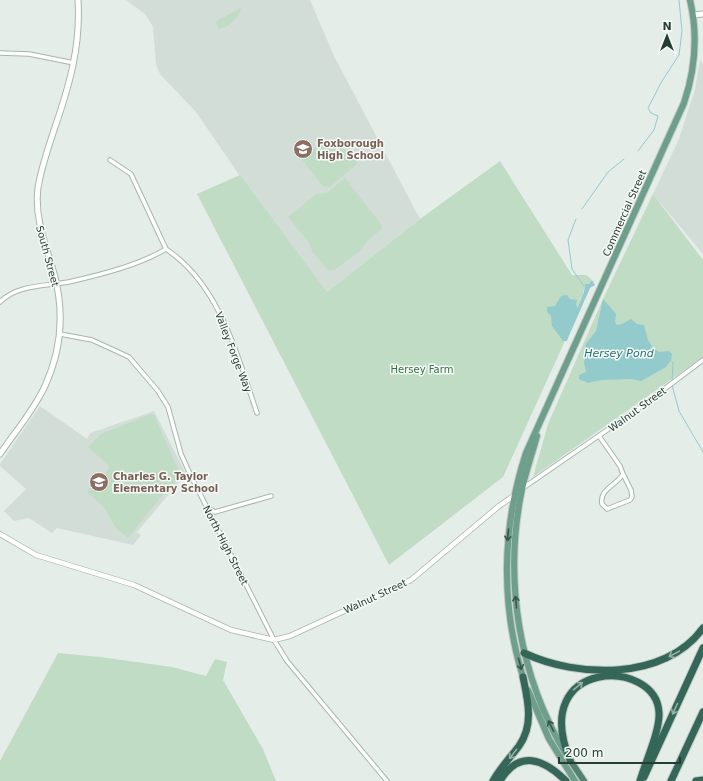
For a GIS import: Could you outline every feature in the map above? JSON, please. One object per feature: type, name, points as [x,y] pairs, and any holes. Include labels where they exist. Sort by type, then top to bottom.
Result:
[{"type":"highway","points":[[524,653],[546,662],[573,668],[604,670],[626,668],[650,663],[673,654],[691,642],[703,628]]},
{"type":"highway","points":[[643,781],[703,648]]},
{"type":"highway","points":[[570,760],[563,739],[561,723],[564,707],[571,692],[583,682],[597,677],[612,676],[628,678],[639,683],[650,692],[656,701],[659,710],[658,725],[640,781]]},
{"type":"highway","points":[[493,781],[520,745],[527,728],[530,709],[524,678]]},
{"type":"highway","points":[[672,781],[703,712]]},
{"type":"highway","name":"Commercial Street","points":[[570,760],[584,781]]},
{"type":"highway","points":[[500,781],[512,767],[532,761],[550,766],[566,781]]},
{"type":"highway","points":[[696,781],[703,780]]},
{"type":"main road","name":"South Street","points":[[0,454],[45,387],[55,358],[60,334],[57,285],[40,229],[37,208],[38,189],[41,170],[66,95],[74,63],[79,21],[78,0]]},
{"type":"main road","name":"Commercial Street","points":[[575,781],[546,732],[524,678],[513,634],[507,590],[507,546],[514,496],[526,453],[684,103],[694,60],[693,15],[690,0]]},
{"type":"main road","points":[[693,15],[703,14]]},
{"type":"main road","name":"Commercial Street","points":[[545,412],[522,490],[514,580],[524,653],[543,709],[570,760]]},
{"type":"street","points":[[0,52],[29,54],[74,63]]},
{"type":"street","name":"Valley Forge Way","points":[[110,160],[131,174],[166,249],[176,255],[188,268],[210,297],[222,317],[257,413]]},
{"type":"street","points":[[0,302],[14,291],[57,285],[137,263],[166,249]]},
{"type":"street","name":"North High Street","points":[[60,334],[92,340],[114,349],[129,357],[146,375],[168,407],[181,454],[274,640],[287,661],[387,781]]},
{"type":"street","name":"Walnut Street","points":[[0,534],[36,555],[134,585],[231,630],[274,640],[290,636],[408,581],[534,479],[599,436],[703,360]]},
{"type":"street","points":[[599,436],[616,460],[623,474],[631,490],[632,497],[630,500],[607,509],[602,504],[602,496],[606,489],[619,482],[623,474]]},
{"type":"street","points":[[207,508],[215,512],[271,496]]},
{"type":"shaded area","name":"Foxborough High School","points":[[126,0],[310,0],[334,56],[420,219],[327,292],[257,201],[196,112],[160,74],[156,64],[153,27],[145,14]]},
{"type":"shaded area","points":[[700,60],[703,64],[703,254],[653,194],[679,139],[695,89]]},
{"type":"shaded area","name":"Charles G. Taylor Elementary School","points":[[40,406],[87,439],[90,433],[154,411],[186,474],[137,532],[141,535],[133,545],[57,528],[52,533],[29,518],[14,521],[4,511],[26,489],[0,466],[0,464]]},
{"type":"green space","points":[[241,8],[238,15],[232,22],[225,27],[218,29],[216,23],[218,20]]},
{"type":"green space","points":[[333,144],[344,149],[358,163],[330,187],[323,186],[300,157],[315,147]]},
{"type":"green space","name":"Hersey Farm","points":[[500,161],[572,275],[586,275],[592,280],[589,284],[585,284],[583,294],[585,297],[503,477],[389,565],[197,194],[240,175],[327,292],[420,219]]},
{"type":"green space","points":[[345,178],[380,223],[382,229],[369,239],[360,251],[334,270],[328,270],[313,253],[309,243],[288,217],[316,194],[327,193]]},
{"type":"green space","points":[[653,194],[703,260],[703,357],[533,477],[548,424],[603,299]]},
{"type":"green space","points":[[151,414],[154,415],[181,476],[160,498],[128,538],[116,528],[103,506],[87,492],[91,487],[95,491],[100,484],[96,480],[99,477],[103,480],[109,466],[88,447],[101,434]]},
{"type":"green space","points":[[58,653],[172,667],[206,676],[215,659],[227,662],[223,680],[263,749],[276,781],[0,781],[0,761]]},
{"type":"water","name":"Hersey Pond","points":[[592,280],[595,285],[590,288],[567,341],[563,341],[552,326],[551,316],[547,312],[547,307],[555,306],[561,296],[567,295],[570,299],[577,300],[576,305],[578,308],[584,292],[585,284],[589,284]]},
{"type":"water","name":"Hersey Pond","points":[[603,299],[616,314],[615,322],[617,325],[631,319],[637,324],[644,325],[648,340],[653,348],[659,352],[669,351],[672,354],[671,360],[666,367],[641,381],[631,379],[601,380],[588,383],[579,379],[579,375],[586,372],[584,362],[587,351],[585,345],[596,331]]},
{"type":"waterway","points":[[638,151],[654,130],[658,116],[651,113],[648,108],[662,81],[679,55],[682,31],[679,0]]},
{"type":"waterway","points":[[582,209],[608,172],[624,159]]},
{"type":"waterway","points":[[576,219],[568,240],[572,269],[584,286]]},
{"type":"waterway","points":[[670,360],[673,363],[672,382]]},
{"type":"waterway","points":[[672,385],[679,411],[703,452]]},
{"type":"place","name":"Foxborough High School","points":[[303,149]]},
{"type":"place","name":"Charles G. Taylor Elementary School","points":[[99,482]]}]
